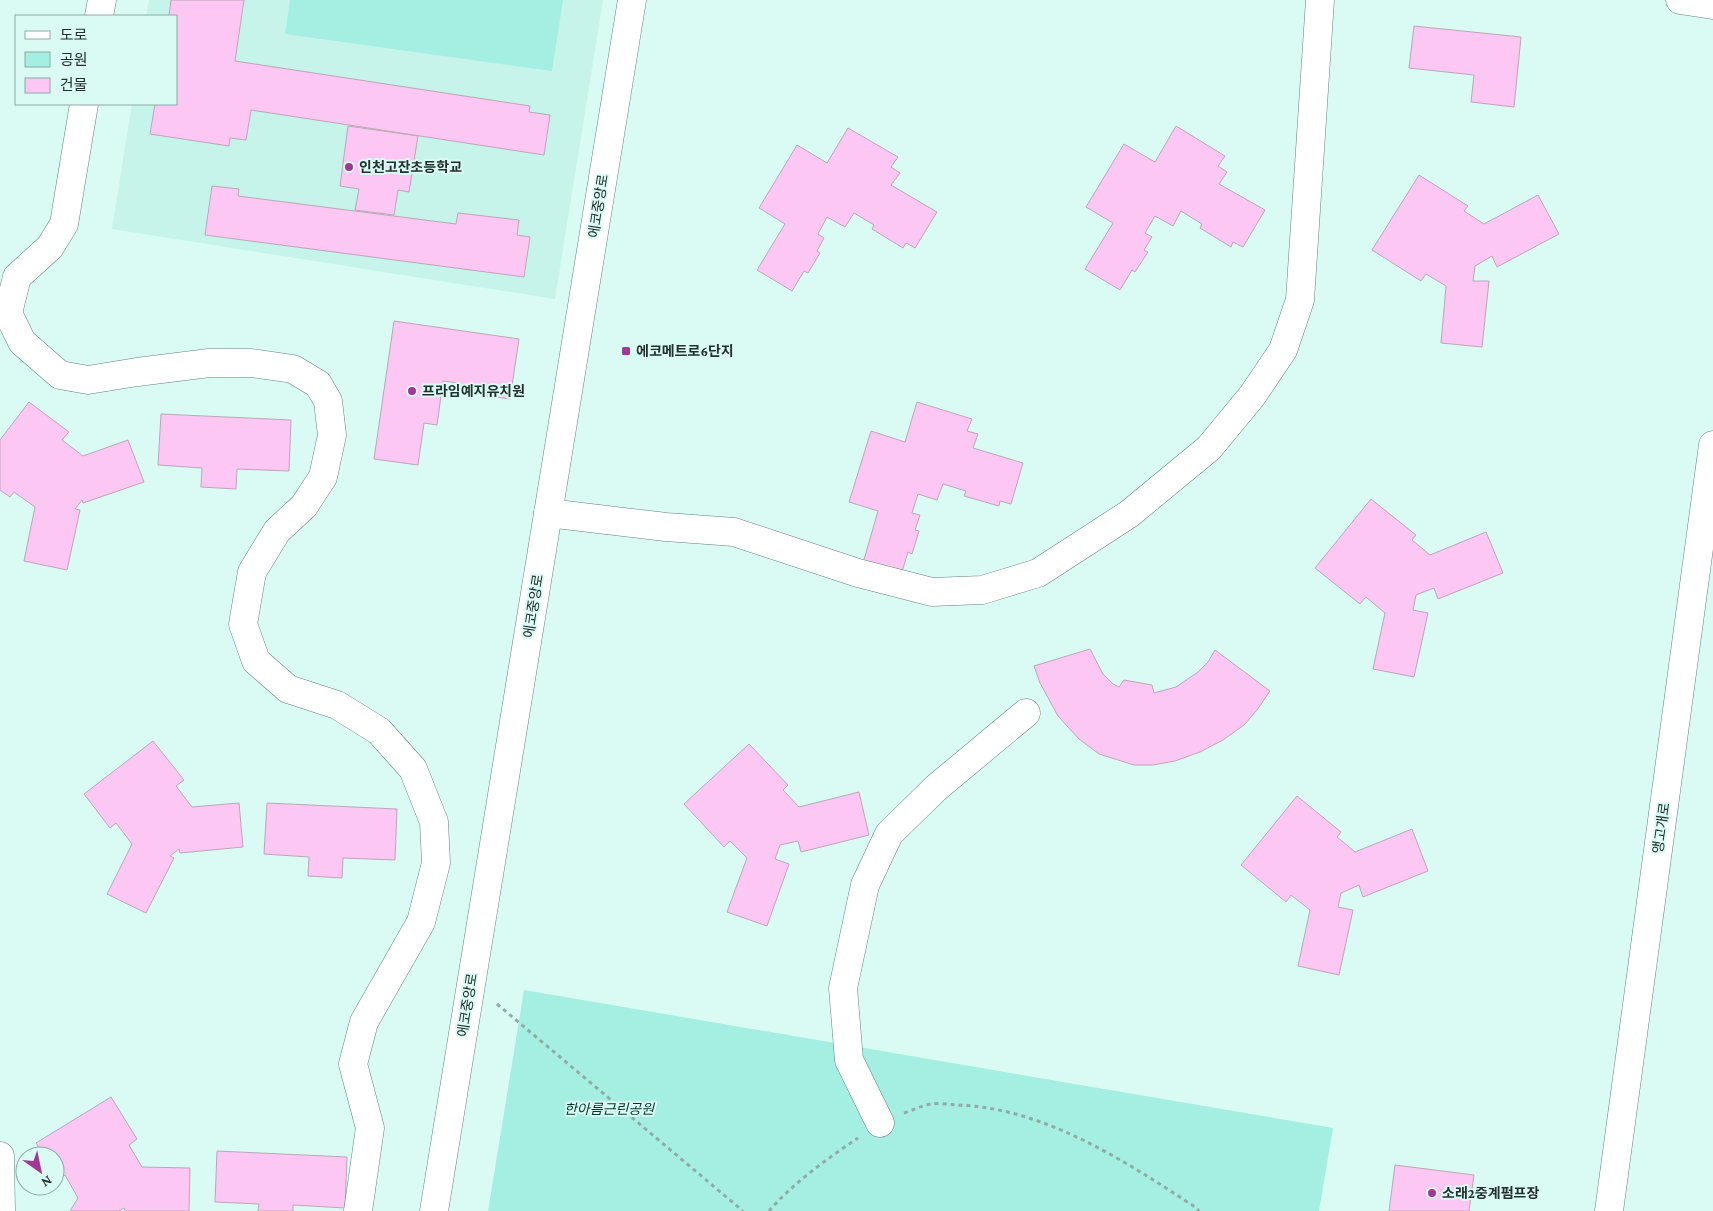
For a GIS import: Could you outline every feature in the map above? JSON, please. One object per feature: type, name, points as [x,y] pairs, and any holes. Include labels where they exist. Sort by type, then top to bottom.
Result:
[{"type":"street","points":[[99,15],[102,0]]},
{"type":"street","name":"에코중앙로","points":[[434,1211],[632,0]]},
{"type":"street","points":[[548,513],[666,527],[734,532],[858,573],[932,592],[982,590],[1038,573],[1129,514],[1209,448],[1252,396],[1283,350],[1300,300],[1320,0]]},
{"type":"street","points":[[1680,0],[1713,5]]},
{"type":"street","points":[[84,105],[64,224],[50,246],[17,278],[8,313],[22,342],[60,375],[88,380],[209,363],[250,363],[293,369],[318,384],[328,402],[332,435],[323,477],[304,506],[277,531],[252,572],[244,624],[256,661],[288,689],[337,705],[379,731],[413,769],[434,822],[436,863],[421,922],[364,1022],[353,1064],[370,1128],[358,1211]]},
{"type":"street","name":"앵고개로","points":[[1609,1211],[1713,445]]},
{"type":"street","points":[[880,1123],[849,1060],[843,988],[865,885],[889,834],[936,788],[1026,713]]},
{"type":"street","points":[[0,1156],[1,1211]]},
{"type":"path","points":[[471,982],[743,1211]]},
{"type":"path","points":[[769,1211],[776,1202],[804,1179],[880,1123],[930,1104],[979,1105],[1066,1131],[1155,1181],[1199,1211]]},
{"type":"shaded area","name":"인천고잔초등학교","points":[[149,0],[603,0],[555,299],[112,229],[132,105],[178,105],[178,15],[146,15]]},
{"type":"green space","points":[[290,0],[563,0],[552,71],[285,34]]},
{"type":"green space","name":"한아름근린공원","points":[[524,990],[1333,1128],[1319,1211],[488,1211]]},
{"type":"building","points":[[171,0],[244,0],[235,61],[530,106],[529,112],[550,115],[544,155],[251,110],[246,140],[230,138],[229,146],[150,134],[155,105],[178,105],[178,15],[169,15]]},
{"type":"building","points":[[1414,26],[1521,37],[1514,107],[1471,102],[1474,75],[1409,68]]},
{"type":"building","points":[[348,126],[418,136],[409,192],[398,190],[394,215],[355,210],[359,189],[340,186]]},
{"type":"building","points":[[1176,126],[1225,156],[1218,166],[1227,172],[1219,184],[1265,210],[1243,247],[1233,242],[1231,247],[1200,228],[1202,224],[1181,211],[1173,226],[1155,216],[1145,233],[1152,237],[1144,250],[1148,252],[1135,272],[1132,270],[1120,290],[1085,269],[1113,223],[1086,207],[1124,144],[1155,162]]},
{"type":"building","points":[[848,128],[898,157],[891,167],[900,173],[891,185],[937,212],[915,248],[906,243],[903,248],[872,229],[874,225],[854,213],[845,227],[827,217],[818,234],[824,238],[817,251],[820,253],[808,273],[804,271],[792,291],[757,270],[785,224],[759,208],[797,145],[827,163]]},
{"type":"building","points":[[1419,175],[1468,206],[1464,211],[1484,224],[1538,195],[1559,234],[1497,267],[1492,256],[1475,266],[1473,281],[1489,281],[1482,347],[1441,343],[1446,286],[1426,274],[1421,281],[1372,250]]},
{"type":"building","points":[[212,186],[239,189],[238,196],[456,224],[458,213],[519,220],[517,235],[530,237],[524,277],[205,235]]},
{"type":"building","name":"프라임예지유치원","points":[[394,321],[519,339],[510,399],[481,395],[482,388],[475,387],[474,396],[457,394],[459,383],[443,381],[437,425],[424,423],[418,465],[374,459]]},
{"type":"building","points":[[29,402],[69,432],[62,440],[83,456],[128,440],[144,482],[83,503],[82,500],[75,509],[80,510],[67,570],[24,561],[35,507],[14,492],[10,497],[0,490],[0,440]]},
{"type":"building","points":[[917,402],[972,419],[967,431],[978,434],[973,448],[1023,463],[1011,504],[1000,501],[999,506],[964,496],[966,491],[943,484],[937,500],[918,494],[912,513],[920,515],[915,530],[919,531],[912,554],[908,552],[901,575],[863,563],[878,511],[849,502],[871,431],[905,442]]},
{"type":"building","points":[[161,414],[291,420],[289,471],[237,469],[236,489],[201,487],[202,468],[158,465]]},
{"type":"building","points":[[1371,499],[1416,535],[1412,540],[1430,555],[1486,532],[1503,573],[1438,599],[1434,588],[1416,595],[1413,610],[1428,613],[1414,677],[1373,669],[1385,613],[1366,597],[1360,604],[1315,568]]},
{"type":"building","points":[[1090,649],[1103,674],[1119,687],[1124,680],[1152,685],[1154,693],[1176,687],[1198,672],[1208,662],[1215,650],[1270,691],[1244,725],[1223,740],[1200,752],[1175,761],[1153,765],[1134,765],[1099,754],[1079,739],[1058,716],[1040,683],[1034,666]]},
{"type":"building","points":[[153,741],[184,780],[176,786],[192,807],[239,803],[243,847],[180,853],[179,849],[170,856],[174,858],[146,913],[107,894],[132,844],[116,823],[110,828],[84,794]]},
{"type":"building","points":[[749,744],[788,785],[783,790],[799,807],[859,792],[869,835],[801,852],[798,841],[780,845],[775,859],[789,864],[767,926],[727,912],[747,858],[730,841],[724,847],[684,804]]},
{"type":"building","points":[[1297,796],[1341,832],[1337,837],[1355,852],[1412,829],[1428,871],[1363,897],[1359,885],[1341,893],[1338,907],[1353,910],[1339,975],[1298,966],[1310,910],[1291,895],[1286,902],[1241,865]]},
{"type":"building","points":[[267,803],[397,809],[395,860],[343,858],[342,878],[308,876],[309,857],[264,854]]},
{"type":"building","points":[[111,1097],[137,1139],[129,1145],[142,1167],[190,1168],[189,1211],[125,1211],[124,1208],[119,1211],[70,1211],[78,1198],[65,1175],[65,1146],[38,1146],[36,1143]]},
{"type":"building","points":[[217,1151],[347,1157],[345,1208],[293,1205],[293,1211],[258,1211],[259,1204],[215,1202]]},
{"type":"building","name":"소래2중계펌프장","points":[[1395,1165],[1474,1175],[1469,1211],[1389,1211]]},
{"type":"place","name":"인천고잔초등학교","points":[[349,167]]},
{"type":"place","name":"에코메트로6단지","points":[[626,351]]},
{"type":"place","name":"프라임예지유치원","points":[[412,391]]},
{"type":"place","name":"소래2중계펌프장","points":[[1432,1193]]}]
